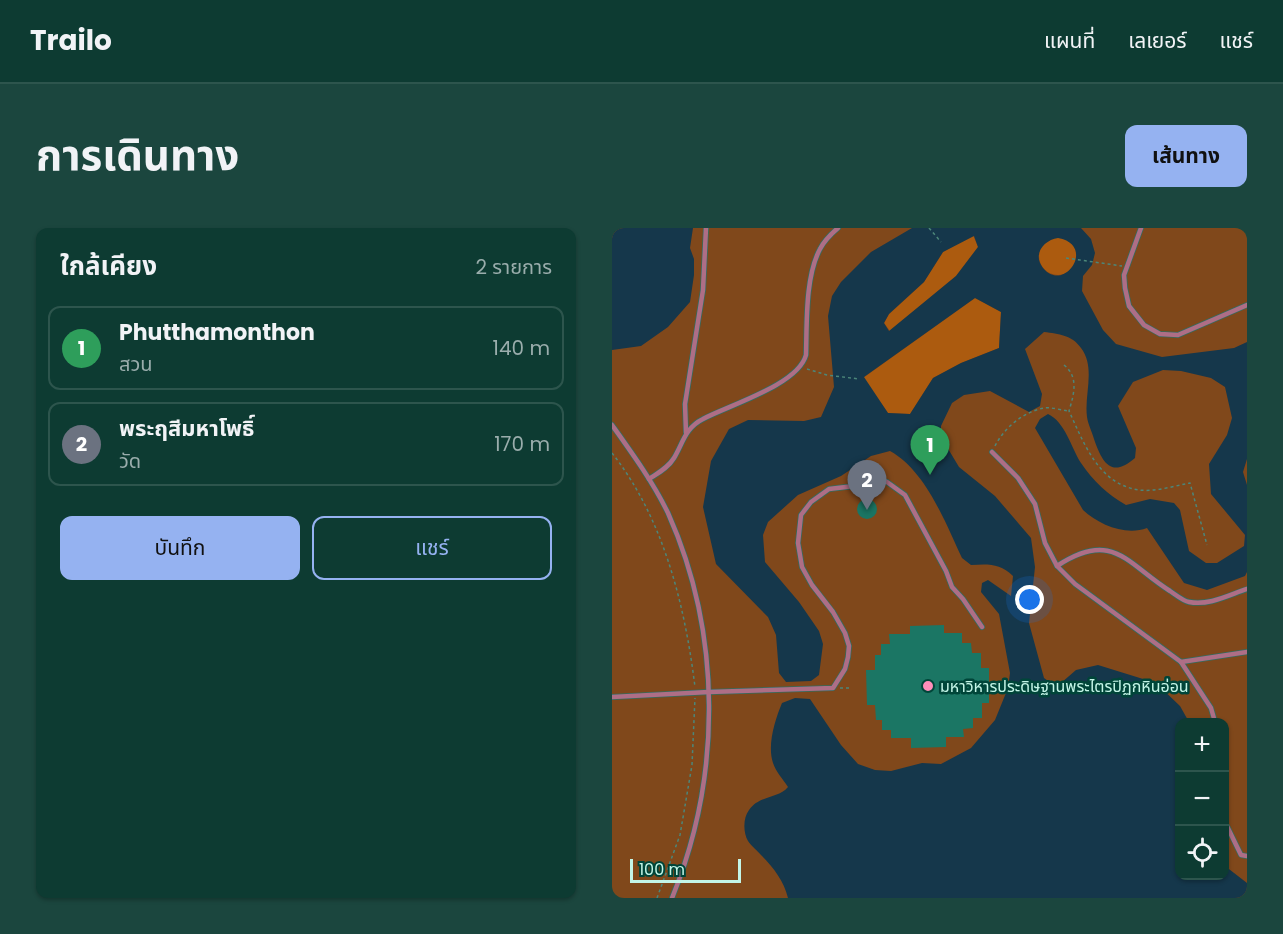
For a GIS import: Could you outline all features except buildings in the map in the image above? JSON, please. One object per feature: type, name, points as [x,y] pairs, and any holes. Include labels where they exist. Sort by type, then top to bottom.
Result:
[{"type":"lane","points":[[686,433],[685,404],[703,290],[706,228]]},
{"type":"lane","points":[[649,479],[673,459],[686,433],[701,419],[767,390],[801,367],[806,355],[807,303],[813,264],[820,249],[838,228]]},
{"type":"lane","points":[[1141,228],[1124,275],[1129,306],[1144,325],[1160,334],[1178,335],[1247,305]]},
{"type":"lane","points":[[612,425],[649,479],[667,512],[683,551],[704,633],[709,692],[709,737],[700,808],[692,843],[672,898]]},
{"type":"lane","points":[[992,452],[1018,478],[1035,504],[1045,543],[1057,566],[1075,584],[1181,662],[1210,708],[1213,718]]},
{"type":"lane","points":[[612,698],[696,692],[833,688],[845,669],[849,646],[845,633],[833,612],[812,585],[802,567],[798,543],[801,515],[811,502],[829,489],[854,486],[871,478],[887,482],[905,495],[946,571],[952,587],[982,627]]},
{"type":"lane","points":[[1057,566],[1069,558],[1088,552],[1107,550],[1128,558],[1162,586],[1187,602],[1207,603],[1247,589]]},
{"type":"lane","points":[[1181,662],[1247,652]]},
{"type":"lane","points":[[1227,826],[1241,855],[1247,855]]},
{"type":"path","points":[[929,228],[941,242]]},
{"type":"path","points":[[1066,258],[1127,266]]},
{"type":"path","points":[[1064,364],[1071,370],[1075,392],[1069,411],[1100,470],[1122,485],[1140,490],[1190,483],[1207,545]]},
{"type":"path","points":[[801,367],[827,375],[859,380]]},
{"type":"path","points":[[992,452],[1001,434],[1022,416],[1045,407],[1069,411]]},
{"type":"path","points":[[612,453],[649,513],[671,570],[690,642],[696,692],[692,765],[680,835],[657,898]]},
{"type":"path","points":[[833,688],[851,688]]},
{"type":"shaded area","points":[[612,228],[1247,228],[1247,898],[612,898]]},
{"type":"shaded area","points":[[973,235],[978,247],[956,276],[890,331],[884,323],[889,314],[924,282],[943,252]]},
{"type":"shaded area","points":[[1058,237],[1071,243],[1077,256],[1071,269],[1058,275],[1045,269],[1039,256],[1045,243]]},
{"type":"shaded area","points":[[975,298],[1001,312],[999,348],[961,363],[933,378],[910,414],[888,413],[863,378]]},
{"type":"water","points":[[612,228],[693,228],[690,248],[694,259],[694,275],[690,302],[668,327],[641,346],[612,350]]},
{"type":"water","points":[[912,228],[1081,228],[1091,239],[1095,253],[1092,265],[1083,276],[1082,291],[1103,330],[1116,344],[1162,357],[1234,348],[1247,342],[1247,459],[1243,472],[1247,485],[1247,572],[1245,576],[1207,590],[1184,583],[1147,528],[1130,531],[1113,528],[1083,510],[1035,428],[1040,419],[1048,414],[1054,418],[1091,476],[1113,497],[1126,505],[1150,499],[1174,503],[1180,510],[1189,551],[1206,563],[1217,563],[1244,546],[1245,535],[1211,494],[1209,464],[1227,435],[1232,418],[1225,387],[1211,378],[1181,371],[1163,370],[1133,382],[1118,406],[1136,448],[1135,458],[1120,467],[1114,467],[1104,461],[1100,455],[1088,420],[1086,408],[1089,373],[1081,348],[1069,338],[1044,332],[1025,349],[1042,394],[1040,406],[1029,412],[990,391],[964,395],[952,403],[941,426],[941,437],[959,467],[995,496],[1031,538],[1035,567],[1029,623],[1044,678],[1051,683],[1061,683],[1076,670],[1098,665],[1156,683],[1180,706],[1187,718],[1175,718],[1175,880],[1229,880],[1229,869],[1247,883],[1247,898],[788,898],[778,875],[748,841],[744,825],[749,810],[758,802],[779,794],[788,787],[776,769],[771,756],[773,733],[782,703],[795,698],[810,699],[841,745],[858,764],[875,770],[891,771],[922,763],[941,764],[971,748],[995,720],[1008,688],[1010,673],[999,614],[981,592],[982,583],[988,580],[1011,596],[1013,576],[998,567],[971,565],[962,558],[924,484],[903,460],[890,451],[871,456],[841,476],[798,495],[768,522],[763,535],[765,562],[799,602],[819,631],[823,644],[819,675],[811,681],[786,682],[779,673],[776,635],[768,617],[716,564],[703,507],[711,461],[729,429],[748,420],[804,421],[821,417],[834,387],[828,316],[832,296],[841,282],[871,252]],"holes":[[[974,236],[978,247],[956,276],[889,331],[884,323],[889,314],[924,282],[943,252]],[[1058,238],[1069,242],[1075,249],[1076,257],[1067,272],[1060,275],[1051,274],[1043,268],[1039,258],[1041,248],[1053,239]],[[975,298],[1001,312],[999,348],[961,363],[933,378],[910,414],[888,413],[864,377]]]},
{"type":"place","name":"Phutthamonthon","points":[[930,475]]},
{"type":"place","name":"พระฤสีมหาโพธิ์","points":[[867,510]]},
{"type":"place","name":"มหาวิหารประดิษฐานพระไตรปิฏกหินอ่อน","points":[[928,686]]}]
